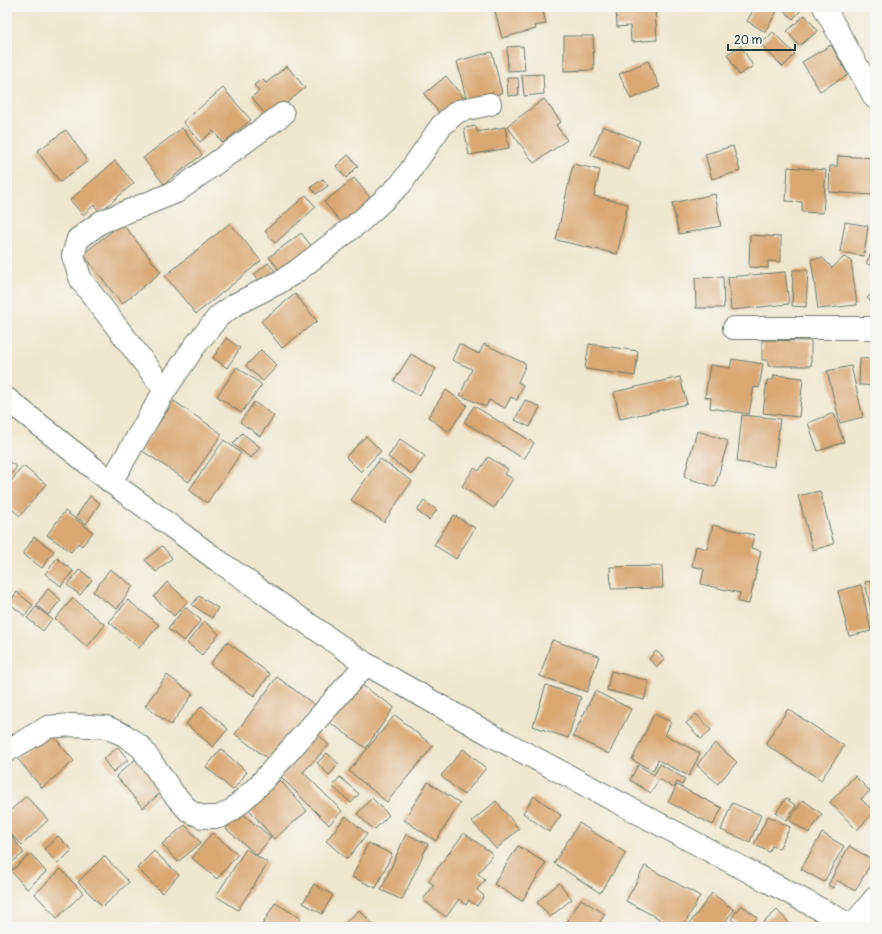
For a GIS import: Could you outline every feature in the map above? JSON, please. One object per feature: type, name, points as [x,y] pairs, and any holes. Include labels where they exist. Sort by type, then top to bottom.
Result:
[{"type":"street","points":[[824,7],[875,98]]},
{"type":"street","points":[[111,482],[166,390],[194,347],[219,316],[236,304],[278,283],[297,271],[362,220],[401,184],[441,126],[458,111],[490,104]]},
{"type":"street","points":[[166,390],[81,280],[73,256],[78,239],[101,222],[176,192],[283,114]]},
{"type":"street","points":[[734,328],[875,328]]},
{"type":"street","points":[[7,399],[111,482],[217,560],[366,664],[500,740],[853,927],[875,898]]},
{"type":"street","points":[[7,751],[48,727],[72,725],[106,727],[124,735],[141,747],[173,793],[189,811],[202,817],[219,817],[232,810],[259,785],[366,664]]},
{"type":"building","points":[[494,7],[542,7],[546,24],[535,26],[536,29],[502,38]]},
{"type":"building","points":[[655,7],[657,40],[631,42],[630,26],[617,27],[616,10]]},
{"type":"building","points":[[755,7],[779,7],[765,32],[747,21]]},
{"type":"building","points":[[783,7],[804,7],[793,19],[782,9]]},
{"type":"building","points":[[805,15],[818,31],[799,46],[787,31]]},
{"type":"building","points":[[773,32],[795,54],[783,67],[761,44]]},
{"type":"building","points":[[564,36],[593,36],[594,70],[564,71]]},
{"type":"building","points":[[831,45],[848,75],[820,91],[802,62]]},
{"type":"building","points":[[523,46],[525,70],[508,71],[507,47]]},
{"type":"building","points":[[741,46],[753,66],[739,75],[727,54]]},
{"type":"building","points":[[492,52],[502,93],[467,102],[457,61]]},
{"type":"building","points":[[648,61],[660,87],[631,99],[619,74]]},
{"type":"building","points":[[287,66],[305,88],[268,118],[252,97],[259,91],[254,85],[262,79],[266,83]]},
{"type":"building","points":[[543,74],[544,94],[524,96],[522,75]]},
{"type":"building","points":[[446,76],[464,98],[442,116],[424,94]]},
{"type":"building","points":[[507,78],[518,78],[519,95],[508,96]]},
{"type":"building","points":[[223,88],[251,120],[223,143],[213,131],[200,142],[183,122]]},
{"type":"building","points":[[544,99],[561,122],[556,125],[567,140],[534,163],[507,126]]},
{"type":"building","points":[[476,126],[477,132],[505,127],[509,148],[469,155],[464,128]]},
{"type":"building","points":[[603,126],[640,141],[629,170],[591,155]]},
{"type":"building","points":[[182,128],[202,155],[164,184],[143,158]]},
{"type":"building","points":[[66,130],[88,161],[60,182],[37,151]]},
{"type":"building","points":[[733,146],[740,171],[712,179],[705,154]]},
{"type":"building","points":[[348,155],[358,166],[346,178],[336,166]]},
{"type":"building","points":[[838,156],[875,158],[873,195],[829,192],[830,166],[837,166]]},
{"type":"building","points":[[115,161],[134,183],[100,212],[94,205],[83,215],[70,200]]},
{"type":"building","points":[[573,164],[600,170],[594,196],[628,204],[617,254],[556,240]]},
{"type":"building","points":[[788,167],[826,170],[823,213],[802,212],[802,202],[786,201]]},
{"type":"building","points":[[354,178],[375,203],[345,227],[324,202]]},
{"type":"building","points":[[323,179],[328,186],[316,194],[311,187]]},
{"type":"building","points":[[715,194],[721,226],[679,234],[672,203]]},
{"type":"building","points":[[306,195],[316,207],[275,243],[265,231]]},
{"type":"building","points":[[845,222],[868,226],[864,256],[840,252]]},
{"type":"building","points":[[122,223],[161,272],[122,304],[83,254]]},
{"type":"building","points":[[230,223],[261,261],[196,314],[165,276]]},
{"type":"building","points":[[301,233],[316,252],[284,276],[269,257]]},
{"type":"building","points":[[750,235],[781,237],[781,262],[768,261],[768,268],[749,267]]},
{"type":"building","points":[[875,246],[875,268],[866,263]]},
{"type":"building","points":[[844,257],[851,260],[857,305],[818,309],[811,259],[823,258],[832,268]]},
{"type":"building","points":[[268,263],[275,271],[261,283],[254,275]]},
{"type":"building","points":[[793,270],[808,270],[806,307],[792,306]]},
{"type":"building","points":[[785,272],[789,304],[731,310],[728,277]]},
{"type":"building","points":[[723,277],[724,308],[696,308],[695,278]]},
{"type":"building","points":[[875,290],[875,306],[867,298]]},
{"type":"building","points":[[295,294],[317,321],[282,348],[261,321]]},
{"type":"building","points":[[226,338],[240,348],[227,368],[213,358]]},
{"type":"building","points":[[762,340],[811,341],[811,366],[768,366],[768,360],[762,360]]},
{"type":"building","points":[[459,344],[479,354],[484,344],[526,364],[518,382],[523,385],[517,400],[511,397],[505,408],[489,400],[486,407],[460,395],[472,369],[452,360]]},
{"type":"building","points":[[589,344],[638,351],[635,376],[585,369]]},
{"type":"building","points":[[261,350],[277,366],[263,381],[246,366]]},
{"type":"building","points":[[411,354],[436,369],[419,396],[394,381]]},
{"type":"building","points":[[860,358],[875,359],[875,386],[859,385]]},
{"type":"building","points":[[732,359],[763,364],[759,388],[754,387],[749,414],[710,408],[711,398],[705,397],[710,365],[730,368]]},
{"type":"building","points":[[851,366],[863,417],[840,423],[827,371]]},
{"type":"building","points":[[237,367],[262,385],[241,413],[217,396]]},
{"type":"building","points":[[774,375],[803,378],[799,417],[763,413],[767,380],[773,380]]},
{"type":"building","points":[[680,377],[687,404],[620,419],[614,392]]},
{"type":"building","points":[[446,390],[467,405],[449,432],[428,417]]},
{"type":"building","points":[[525,400],[540,407],[530,427],[515,420]]},
{"type":"building","points":[[174,401],[222,434],[189,482],[141,450]]},
{"type":"building","points":[[254,402],[274,416],[260,436],[240,422]]},
{"type":"building","points":[[474,406],[534,443],[524,459],[464,422]]},
{"type":"building","points":[[834,413],[844,442],[818,451],[808,423]]},
{"type":"building","points":[[742,415],[780,419],[774,467],[737,462]]},
{"type":"building","points":[[697,431],[728,441],[715,487],[684,477]]},
{"type":"building","points":[[242,433],[260,447],[251,458],[233,444]]},
{"type":"building","points":[[366,436],[381,451],[361,472],[346,457]]},
{"type":"building","points":[[400,439],[425,456],[412,474],[388,457]]},
{"type":"building","points":[[224,440],[241,453],[207,503],[189,490]]},
{"type":"building","points":[[488,457],[508,469],[505,474],[513,479],[494,508],[462,486],[474,468],[479,471]]},
{"type":"building","points":[[380,459],[412,481],[384,522],[351,500]]},
{"type":"building","points":[[8,461],[17,467],[7,480],[7,462]]},
{"type":"building","points":[[23,466],[46,484],[20,516],[7,505],[7,486]]},
{"type":"building","points":[[820,491],[834,544],[813,550],[798,496]]},
{"type":"building","points":[[90,496],[100,503],[86,524],[76,517]]},
{"type":"building","points":[[424,501],[437,510],[429,520],[417,511]]},
{"type":"building","points":[[65,511],[93,532],[82,546],[78,543],[71,552],[47,535]]},
{"type":"building","points":[[454,515],[475,528],[456,559],[434,545]]},
{"type":"building","points":[[713,525],[754,535],[751,548],[761,551],[749,604],[738,602],[740,593],[701,584],[704,569],[692,566],[696,546],[707,549]]},
{"type":"building","points":[[34,537],[54,551],[42,568],[23,554]]},
{"type":"building","points":[[162,546],[172,558],[156,572],[145,560]]},
{"type":"building","points":[[57,558],[73,571],[61,586],[45,574]]},
{"type":"building","points":[[662,566],[663,588],[611,589],[610,567]]},
{"type":"building","points":[[80,569],[92,580],[80,595],[67,585]]},
{"type":"building","points":[[110,569],[133,586],[117,609],[93,592]]},
{"type":"building","points":[[875,580],[875,614],[872,615],[865,582]]},
{"type":"building","points":[[167,582],[188,601],[174,616],[154,597]]},
{"type":"building","points":[[861,585],[871,631],[849,636],[838,591]]},
{"type":"building","points":[[48,589],[61,600],[48,615],[36,605]]},
{"type":"building","points":[[17,592],[33,605],[25,616],[9,603]]},
{"type":"building","points":[[199,596],[218,608],[212,618],[192,605]]},
{"type":"building","points":[[73,598],[105,625],[87,647],[55,619]]},
{"type":"building","points":[[128,600],[159,625],[139,648],[109,622]]},
{"type":"building","points":[[36,607],[52,619],[43,631],[27,618]]},
{"type":"building","points":[[185,607],[201,620],[184,641],[168,629]]},
{"type":"building","points":[[204,621],[219,634],[202,655],[187,643]]},
{"type":"building","points":[[552,640],[599,656],[587,692],[540,676]]},
{"type":"building","points":[[227,642],[270,674],[254,696],[210,664]]},
{"type":"building","points":[[656,651],[665,659],[657,667],[649,659]]},
{"type":"building","points":[[611,671],[649,681],[644,700],[607,690]]},
{"type":"building","points":[[167,675],[193,694],[171,725],[145,706]]},
{"type":"building","points":[[277,677],[315,705],[272,762],[235,734]]},
{"type":"building","points":[[357,682],[394,707],[366,748],[329,722]]},
{"type":"building","points":[[546,685],[581,697],[568,738],[533,726]]},
{"type":"building","points":[[595,691],[631,709],[609,754],[573,736]]},
{"type":"building","points":[[202,706],[228,729],[213,747],[186,724]]},
{"type":"building","points":[[788,709],[844,746],[821,780],[765,744]]},
{"type":"building","points":[[654,714],[671,722],[665,735],[700,753],[689,776],[658,760],[653,771],[632,760]]},
{"type":"building","points":[[696,714],[711,730],[701,739],[686,723]]},
{"type":"building","points":[[395,715],[433,746],[387,802],[349,771]]},
{"type":"building","points":[[49,731],[74,761],[42,788],[17,758]]},
{"type":"building","points":[[314,731],[329,745],[303,772],[342,811],[329,825],[275,771]]},
{"type":"building","points":[[715,743],[737,762],[718,784],[697,765]]},
{"type":"building","points":[[118,747],[128,760],[113,772],[103,759]]},
{"type":"building","points":[[221,749],[247,772],[233,790],[206,767]]},
{"type":"building","points":[[463,749],[486,768],[464,795],[441,776]]},
{"type":"building","points":[[327,753],[339,764],[329,775],[317,763]]},
{"type":"building","points":[[137,758],[164,790],[143,808],[116,776]]},
{"type":"building","points":[[660,764],[685,779],[682,785],[677,782],[674,788],[659,779],[651,793],[630,780],[638,765],[654,775]]},
{"type":"building","points":[[855,776],[870,791],[861,799],[874,812],[857,830],[830,802]]},
{"type":"building","points":[[340,777],[359,794],[351,803],[332,786]]},
{"type":"building","points":[[280,780],[307,811],[274,839],[248,808]]},
{"type":"building","points":[[428,782],[460,803],[436,841],[404,820]]},
{"type":"building","points":[[677,785],[722,808],[713,825],[668,802]]},
{"type":"building","points":[[26,796],[48,820],[22,845],[7,830],[7,814]]},
{"type":"building","points":[[534,796],[561,815],[549,832],[523,813]]},
{"type":"building","points":[[372,798],[389,815],[374,830],[357,814]]},
{"type":"building","points":[[786,798],[796,806],[787,820],[776,813]]},
{"type":"building","points":[[803,800],[822,814],[809,833],[789,820]]},
{"type":"building","points":[[496,801],[519,829],[496,849],[472,821]]},
{"type":"building","points":[[732,803],[761,815],[750,842],[721,830]]},
{"type":"building","points":[[240,812],[271,837],[257,855],[226,829]]},
{"type":"building","points":[[346,816],[367,834],[347,859],[326,841]]},
{"type":"building","points":[[768,816],[790,827],[779,849],[772,846],[769,852],[754,844]]},
{"type":"building","points":[[579,823],[626,853],[600,893],[554,863]]},
{"type":"building","points":[[185,825],[201,843],[178,862],[162,844]]},
{"type":"building","points":[[212,833],[238,854],[217,879],[192,858]]},
{"type":"building","points":[[464,833],[493,854],[478,874],[485,880],[477,890],[484,896],[477,906],[469,900],[466,905],[459,899],[446,917],[423,900],[434,885],[428,881]]},
{"type":"building","points":[[822,833],[844,846],[824,882],[801,869]]},
{"type":"building","points":[[406,834],[428,844],[402,900],[381,890]]},
{"type":"building","points":[[11,835],[24,853],[7,866],[7,838]]},
{"type":"building","points":[[58,836],[72,850],[58,864],[44,849]]},
{"type":"building","points":[[368,843],[392,854],[376,888],[352,877]]},
{"type":"building","points":[[518,846],[546,863],[522,901],[494,884]]},
{"type":"building","points":[[849,846],[873,860],[855,891],[837,880],[833,888],[828,885]]},
{"type":"building","points":[[246,849],[268,863],[238,910],[216,896]]},
{"type":"building","points":[[154,851],[179,875],[162,893],[137,868]]},
{"type":"building","points":[[31,854],[46,872],[27,889],[11,871]]},
{"type":"building","points":[[104,856],[129,882],[103,907],[78,882]]},
{"type":"building","points":[[645,866],[700,896],[683,927],[674,927],[626,901]]},
{"type":"building","points":[[61,869],[83,893],[57,918],[35,894]]},
{"type":"building","points":[[559,883],[572,899],[550,917],[537,902]]},
{"type":"building","points":[[314,884],[333,895],[322,914],[303,903]]},
{"type":"building","points":[[712,893],[734,910],[721,927],[687,927]]},
{"type":"building","points":[[581,899],[605,914],[597,927],[574,927],[567,922]]},
{"type":"building","points":[[275,903],[301,918],[296,927],[261,927]]},
{"type":"building","points":[[741,905],[757,917],[750,927],[741,927],[731,919]]},
{"type":"building","points":[[359,910],[376,927],[341,927]]},
{"type":"building","points":[[777,910],[793,927],[758,927]]}]
